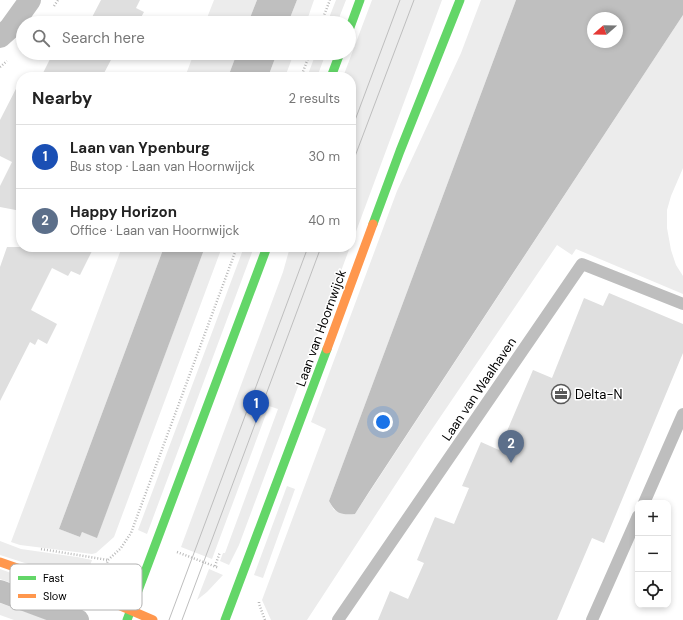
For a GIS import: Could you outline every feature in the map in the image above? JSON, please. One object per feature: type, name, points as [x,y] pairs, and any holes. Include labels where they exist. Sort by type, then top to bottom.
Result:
[{"type":"main road","points":[[354,16],[360,0]]},
{"type":"main road","name":"Laan van Hoornwijck","points":[[225,620],[295,437],[400,151],[460,0]]},
{"type":"main road","points":[[333,72],[337,60]]},
{"type":"main road","points":[[142,578],[265,252]]},
{"type":"main road","points":[[0,562],[10,565]]},
{"type":"main road","points":[[126,620],[130,610],[153,620]]},
{"type":"street","points":[[19,16],[30,0]]},
{"type":"street","points":[[0,37],[10,28],[16,20]]},
{"type":"street","points":[[0,591],[10,595]]},
{"type":"street","points":[[51,610],[78,620]]},
{"type":"lane","name":"Laan van Waalhaven","points":[[338,620],[582,264],[683,304]]},
{"type":"lane","points":[[645,500],[683,414]]},
{"type":"lane","points":[[592,620],[635,523]]},
{"type":"path","points":[[324,16],[330,0]]},
{"type":"path","points":[[303,72],[307,60]]},
{"type":"path","points":[[107,564],[108,560],[121,548],[131,533],[235,252]]},
{"type":"path","points":[[131,533],[241,577]]},
{"type":"path","points":[[38,549],[108,560]]},
{"type":"path","points":[[215,566],[220,552]]},
{"type":"path","points":[[260,597],[259,604],[265,620]]},
{"type":"shaded area","points":[[214,0],[257,0],[251,16],[208,16]]},
{"type":"shaded area","points":[[257,0],[297,0],[291,16],[251,16]]},
{"type":"shaded area","points":[[297,0],[314,0],[308,16],[291,16]]},
{"type":"shaded area","points":[[336,0],[346,0],[340,16],[330,16]]},
{"type":"shaded area","points":[[372,0],[442,0],[356,232],[356,72],[345,72],[349,60],[356,60],[356,42]]},
{"type":"shaded area","points":[[481,0],[516,0],[329,501],[334,510],[355,514],[683,15],[683,168],[671,196],[667,210],[667,228],[671,250],[676,265],[683,276],[683,294],[576,249],[572,255],[557,245],[424,441],[307,620],[271,620],[262,600],[326,429],[311,422],[397,191],[461,53]]},
{"type":"shaded area","points":[[516,0],[683,0],[683,15],[355,514],[342,514],[334,509],[329,501]]},
{"type":"shaded area","points":[[191,60],[234,60],[230,72],[187,72]]},
{"type":"shaded area","points":[[234,60],[274,60],[270,72],[230,72]]},
{"type":"shaded area","points":[[274,60],[291,60],[287,72],[270,72]]},
{"type":"shaded area","points":[[313,60],[323,60],[319,72],[309,72]]},
{"type":"shaded area","points":[[120,252],[162,252],[59,529],[80,537],[82,532],[97,537],[203,252],[220,252],[114,537],[96,553],[92,554],[20,545],[11,542]]},
{"type":"shaded area","points":[[162,252],[203,252],[97,538],[82,532],[80,537],[59,529]]},
{"type":"shaded area","points":[[242,252],[252,252],[147,534],[138,530]]},
{"type":"shaded area","points":[[289,252],[348,252],[239,545],[229,565],[220,561],[223,553],[225,553],[278,409],[269,406],[212,559],[181,547],[283,272]]},
{"type":"shaded area","points":[[287,486],[295,489],[263,578],[254,575]]},
{"type":"shaded area","points":[[0,541],[21,549],[92,560],[91,564],[28,564],[0,555]]},
{"type":"shaded area","points":[[0,569],[10,573],[10,582],[0,579]]},
{"type":"shaded area","points":[[209,569],[223,575],[197,600]]},
{"type":"shaded area","points":[[0,603],[10,606],[10,610],[20,610],[49,620],[14,620],[0,615]]},
{"type":"building","points":[[101,0],[140,0],[136,8],[144,12],[142,16],[93,16]]},
{"type":"building","points":[[50,60],[111,60],[105,72],[44,72]]},
{"type":"building","points":[[16,89],[16,210],[0,207],[0,186],[12,162],[0,156],[0,120]]},
{"type":"building","points":[[7,247],[16,247],[16,252],[92,252],[80,275],[71,271],[68,276],[52,268],[31,310],[57,324],[47,344],[38,339],[35,345],[30,342],[0,401],[0,267]]},
{"type":"building","points":[[609,293],[683,324],[683,353],[604,543],[592,538],[557,620],[378,620],[390,591],[408,599],[424,563],[417,560],[435,517],[454,524],[469,488],[462,486],[481,442],[499,450],[533,370],[552,378],[584,298],[603,306]]},
{"type":"tram line","points":[[356,118],[400,0]]},
{"type":"tram line","points":[[356,154],[414,0]]},
{"type":"tram line","points":[[169,620],[306,252]]},
{"type":"tram line","points":[[182,620],[319,252]]},
{"type":"traffic: fast","points":[[354,16],[360,0]]},
{"type":"traffic: fast","points":[[373,224],[400,151],[460,0]]},
{"type":"traffic: fast","points":[[333,72],[337,60]]},
{"type":"traffic: fast","points":[[142,580],[265,252]]},
{"type":"traffic: fast","points":[[225,620],[327,349]]},
{"type":"traffic: fast","points":[[127,620],[131,610]]},
{"type":"traffic: slow","points":[[327,349],[373,224]]},
{"type":"traffic: slow","points":[[0,562],[10,565]]},
{"type":"traffic: slow","points":[[130,610],[153,620]]},
{"type":"place","name":"Delta-N","points":[[561,394]]},
{"type":"place","name":"Laan van Ypenburg","points":[[256,423]]},
{"type":"place","name":"Happy Horizon","points":[[511,463]]}]
